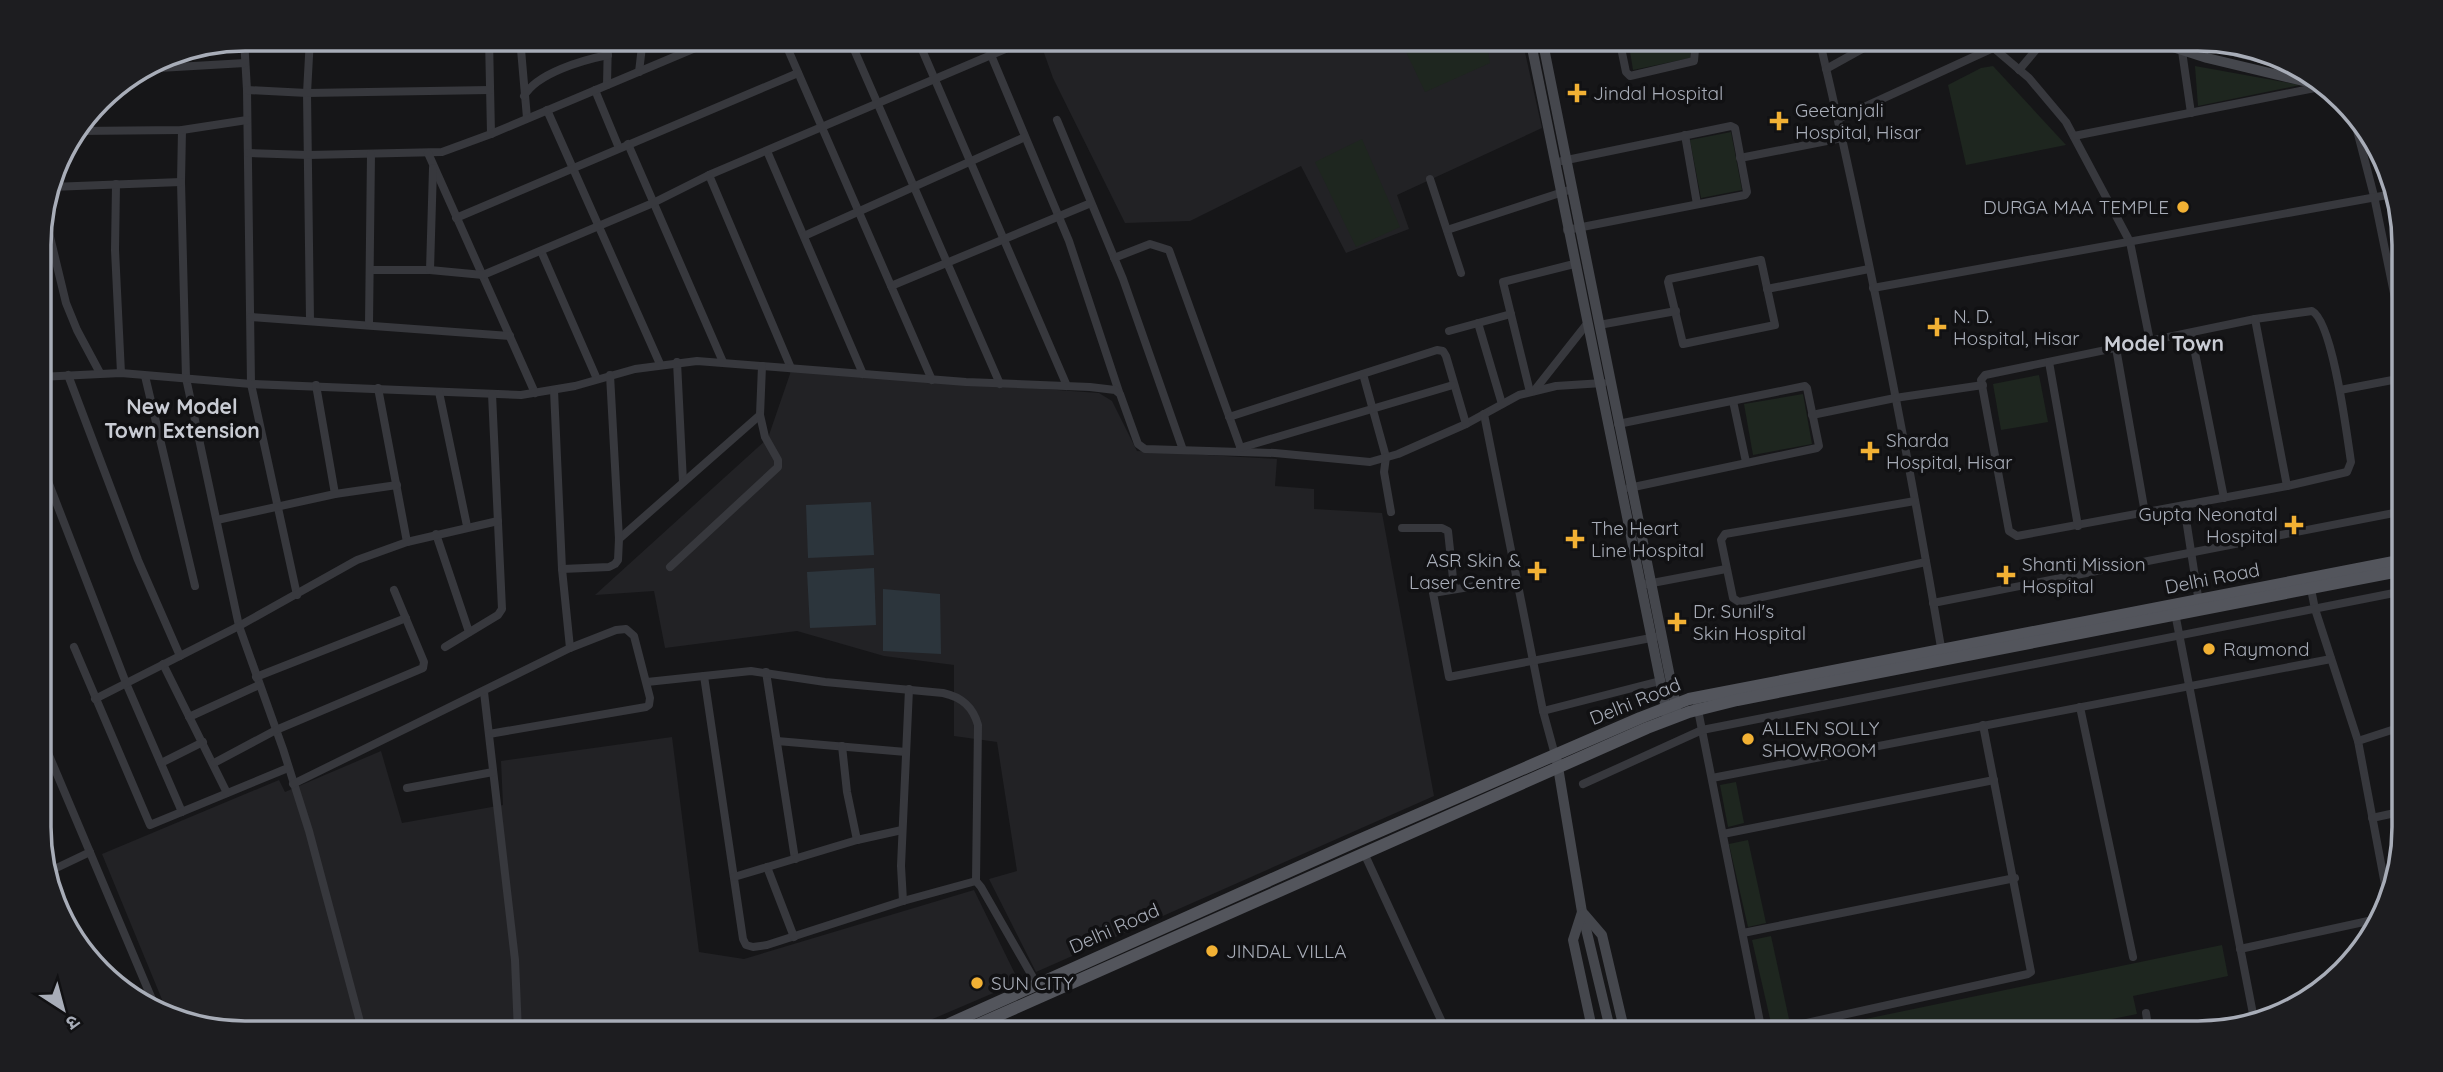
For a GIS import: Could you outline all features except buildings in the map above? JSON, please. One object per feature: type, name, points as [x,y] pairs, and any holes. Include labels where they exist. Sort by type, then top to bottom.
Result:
[{"type":"main road","points":[[1533,51],[1586,325],[1618,424],[1625,489]]},
{"type":"main road","points":[[1545,51],[1599,325],[1604,383],[1671,712]]},
{"type":"main road","points":[[2182,51],[2302,82]]},
{"type":"main road","name":"Delhi Road","points":[[2199,606],[2392,563]]},
{"type":"main road","name":"Delhi Road","points":[[981,1021],[1040,990],[1671,712],[1697,704],[2174,610],[2311,589],[2392,572]]},
{"type":"main road","points":[[1656,637],[1660,681],[1671,712]]},
{"type":"main road","points":[[1557,761],[1582,912],[1608,1021]]},
{"type":"main road","name":"Delhi Road","points":[[960,1021],[1040,990],[1364,853],[1557,761]]},
{"type":"main road","points":[[1582,912],[1573,940],[1590,1021]]},
{"type":"main road","points":[[1582,912],[1602,934],[1622,1021]]},
{"type":"street","points":[[244,51],[251,384],[297,595]]},
{"type":"street","points":[[309,51],[307,93],[310,320]]},
{"type":"street","points":[[489,51],[491,134]]},
{"type":"street","points":[[521,51],[527,118]]},
{"type":"street","points":[[607,85],[608,51]]},
{"type":"street","points":[[639,72],[641,51]]},
{"type":"street","points":[[248,153],[308,155],[442,152],[491,134],[684,51]]},
{"type":"street","points":[[789,51],[932,380]]},
{"type":"street","points":[[855,51],[1000,383]]},
{"type":"street","points":[[922,51],[1067,386]]},
{"type":"street","points":[[990,51],[1069,241],[1119,392],[1141,447],[1241,450],[1361,462],[1386,457],[1532,392],[1556,386],[1604,383]]},
{"type":"street","points":[[370,270],[430,270],[483,275],[1000,51]]},
{"type":"street","points":[[1622,51],[1626,72],[1630,76],[1693,61],[1694,51]]},
{"type":"street","points":[[1822,51],[1895,398],[1942,655]]},
{"type":"street","points":[[1826,69],[1859,51]]},
{"type":"street","points":[[1838,119],[1986,51]]},
{"type":"street","points":[[1997,51],[2029,78],[2066,122],[2074,136],[2130,242],[2150,341]]},
{"type":"street","points":[[2019,70],[2035,51]]},
{"type":"street","points":[[2182,51],[2191,113]]},
{"type":"street","points":[[2230,53],[2231,63]]},
{"type":"street","points":[[524,96],[535,84],[550,75],[588,59],[608,55]]},
{"type":"street","points":[[168,67],[245,63]]},
{"type":"street","points":[[456,218],[798,73]]},
{"type":"street","points":[[2074,136],[2311,88]]},
{"type":"street","points":[[247,90],[307,93],[490,90]]},
{"type":"street","points":[[595,90],[653,203],[723,362]]},
{"type":"street","points":[[547,110],[660,364]]},
{"type":"street","points":[[88,131],[182,130],[247,120]]},
{"type":"street","points":[[1056,120],[1114,258],[1183,450]]},
{"type":"street","points":[[1554,162],[1734,126],[1747,194],[1567,230]]},
{"type":"street","points":[[182,130],[186,378],[239,626],[314,848],[360,1021]]},
{"type":"street","points":[[1685,135],[1697,204]]},
{"type":"street","points":[[804,236],[1026,137]]},
{"type":"street","points":[[2359,137],[2392,284]]},
{"type":"street","points":[[1740,158],[1842,138]]},
{"type":"street","points":[[767,151],[863,374]]},
{"type":"street","points":[[428,153],[535,393]]},
{"type":"street","points":[[369,324],[370,154]]},
{"type":"street","points":[[430,270],[433,165]]},
{"type":"street","points":[[709,175],[792,368]]},
{"type":"street","points":[[1430,179],[1461,273]]},
{"type":"street","points":[[60,187],[181,183]]},
{"type":"street","points":[[116,184],[115,250],[121,373]]},
{"type":"street","points":[[1447,230],[1572,189]]},
{"type":"street","points":[[1873,288],[2386,194]]},
{"type":"street","points":[[891,286],[1091,203]]},
{"type":"street","points":[[51,241],[66,303],[100,373]]},
{"type":"street","points":[[1114,258],[1150,244],[1169,250],[1241,450]]},
{"type":"street","points":[[541,251],[597,379]]},
{"type":"street","points":[[1762,261],[1774,322],[1772,327],[1686,345],[1681,341],[1676,311],[1668,282],[1671,278],[1762,261]]},
{"type":"street","points":[[1532,392],[1503,282],[1574,264]]},
{"type":"street","points":[[1767,289],[1869,269]]},
{"type":"street","points":[[1599,325],[1676,311]]},
{"type":"street","points":[[2312,311],[2318,314],[2322,319],[2340,390],[2350,469],[2347,472],[2287,486],[2078,526],[2017,536],[2009,531],[1982,380],[1985,375],[2150,341],[2255,319],[2312,311]]},
{"type":"street","points":[[1449,331],[1511,314]]},
{"type":"street","points":[[251,317],[510,336]]},
{"type":"street","points":[[2255,319],[2287,486]]},
{"type":"street","points":[[1478,323],[1502,404]]},
{"type":"street","points":[[1532,392],[1586,325]]},
{"type":"street","points":[[2191,333],[2224,498]]},
{"type":"street","points":[[2116,348],[2145,513]]},
{"type":"street","points":[[1229,417],[1437,350],[1443,351],[1465,424]]},
{"type":"street","points":[[677,362],[683,482]]},
{"type":"street","points":[[51,376],[121,373],[251,384],[492,394],[554,390],[660,364],[723,362],[932,380],[1090,387],[1119,392]]},
{"type":"street","points":[[2049,362],[2078,526]]},
{"type":"street","points":[[670,567],[778,467],[778,460],[765,437],[760,415],[762,366]]},
{"type":"street","points":[[1363,374],[1386,457],[1384,472],[1391,512]]},
{"type":"street","points":[[68,375],[138,560],[180,656]]},
{"type":"street","points":[[562,569],[612,566],[618,560],[610,375]]},
{"type":"street","points":[[145,376],[195,586]]},
{"type":"street","points":[[2340,390],[2392,379]]},
{"type":"street","points":[[316,385],[335,494]]},
{"type":"street","points":[[1241,450],[1454,385]]},
{"type":"street","points":[[1812,415],[1895,398],[1983,385]]},
{"type":"street","points":[[1618,424],[1805,386],[1819,446],[1625,489]]},
{"type":"street","points":[[378,388],[407,542]]},
{"type":"street","points":[[554,390],[562,569],[570,648]]},
{"type":"street","points":[[439,392],[467,526]]},
{"type":"street","points":[[445,647],[502,612],[492,394]]},
{"type":"street","points":[[1733,401],[1746,462]]},
{"type":"street","points":[[1483,414],[1543,711],[1557,761]]},
{"type":"street","points":[[619,540],[760,415]]},
{"type":"street","points":[[217,520],[335,494],[397,485]]},
{"type":"street","points":[[51,486],[126,683],[182,812]]},
{"type":"street","points":[[1915,501],[1725,534],[1721,540],[1733,598],[1739,602],[1926,562]]},
{"type":"street","points":[[2184,506],[2199,606]]},
{"type":"street","points":[[1933,603],[2392,513]]},
{"type":"street","points":[[96,699],[239,626],[357,560],[407,542],[498,521]]},
{"type":"street","points":[[1402,528],[1442,528],[1448,531],[1454,588]]},
{"type":"street","points":[[436,534],[469,632]]},
{"type":"street","points":[[1645,584],[1727,569]]},
{"type":"street","points":[[1517,579],[1437,591],[1432,595],[1449,677],[1656,637]]},
{"type":"street","points":[[2311,589],[2358,741],[2384,881]]},
{"type":"street","points":[[214,762],[276,730],[421,670],[424,662],[394,590]]},
{"type":"street","points":[[1583,784],[1702,730],[2392,594]]},
{"type":"street","points":[[2174,610],[2253,1013]]},
{"type":"street","points":[[189,717],[257,681],[406,618]]},
{"type":"street","points":[[293,784],[570,648],[626,629],[634,636],[647,681],[650,702],[646,707],[489,734]]},
{"type":"street","points":[[74,647],[152,826],[288,768]]},
{"type":"street","points":[[1712,778],[2331,659]]},
{"type":"street","points":[[163,664],[214,762],[227,793]]},
{"type":"street","points":[[647,681],[740,671],[766,672],[825,682],[954,695],[965,702],[974,712],[978,725],[976,881],[1040,990]]},
{"type":"street","points":[[766,672],[795,859]]},
{"type":"street","points":[[704,676],[746,946],[767,945],[976,881]]},
{"type":"street","points":[[1543,711],[1660,681]]},
{"type":"street","points":[[904,901],[901,866],[909,689]]},
{"type":"street","points":[[484,692],[515,960],[518,1021]]},
{"type":"street","points":[[1697,704],[1760,1021]]},
{"type":"street","points":[[2080,707],[2133,957]]},
{"type":"street","points":[[1816,1021],[2028,974],[2032,969],[1983,726]]},
{"type":"street","points":[[2358,741],[2392,730]]},
{"type":"street","points":[[777,741],[906,752]]},
{"type":"street","points":[[161,764],[203,743]]},
{"type":"street","points":[[842,746],[847,792],[857,841]]},
{"type":"street","points":[[51,761],[151,996]]},
{"type":"street","points":[[407,788],[493,772]]},
{"type":"street","points":[[1723,834],[1994,780]]},
{"type":"street","points":[[2372,818],[2392,814]]},
{"type":"street","points":[[734,877],[902,830]]},
{"type":"street","points":[[55,869],[90,852]]},
{"type":"street","points":[[1364,853],[1441,1021]]},
{"type":"street","points":[[767,867],[794,937]]},
{"type":"street","points":[[1743,933],[2015,878]]},
{"type":"street","points":[[2240,948],[2368,921]]},
{"type":"street","points":[[2146,1013],[2147,1021]]},
{"type":"shaded area","points":[[1043,51],[1525,51],[1542,128],[1397,195],[1409,229],[1346,253],[1301,166],[1190,221],[1125,223],[1053,78]]},
{"type":"shaded area","points":[[1406,51],[1488,51],[1490,63],[1425,92]]},
{"type":"shaded area","points":[[1630,51],[1690,51],[1690,58],[1633,70]]},
{"type":"shaded area","points":[[1993,66],[2066,145],[1966,165],[1948,85],[1981,68]]},
{"type":"shaded area","points":[[2195,66],[2300,85],[2198,106]]},
{"type":"shaded area","points":[[1731,132],[1742,190],[1701,198],[1690,140]]},
{"type":"shaded area","points":[[1362,139],[1400,227],[1356,247],[1315,162]]},
{"type":"shaded area","points":[[791,371],[1099,393],[1112,401],[1137,451],[1277,459],[1275,486],[1314,489],[1314,509],[1382,513],[1434,796],[1036,972],[989,879],[1017,871],[997,742],[954,736],[954,665],[884,656],[797,631],[665,648],[654,591],[595,595],[768,438]]},
{"type":"shaded area","points":[[2039,375],[2048,422],[2001,430],[1993,384]]},
{"type":"shaded area","points":[[1803,394],[1812,444],[1753,455],[1744,404]]},
{"type":"shaded area","points":[[871,502],[874,555],[808,558],[806,505]]},
{"type":"shaded area","points":[[874,568],[876,625],[810,628],[807,572]]},
{"type":"shaded area","points":[[883,589],[940,594],[941,654],[883,651]]},
{"type":"shaded area","points":[[672,737],[699,952],[744,959],[974,890],[1019,982],[928,1021],[245,1021],[207,1018],[163,1002],[102,854],[279,780],[285,792],[381,751],[402,823],[503,805],[501,761]]},
{"type":"shaded area","points":[[1736,782],[1744,823],[1728,827],[1720,785]]},
{"type":"shaded area","points":[[1748,840],[1766,923],[1748,927],[1729,844]]},
{"type":"shaded area","points":[[1771,936],[1789,1019],[1771,1021],[1752,940]]},
{"type":"shaded area","points":[[2222,945],[2228,976],[2133,996],[2137,1014],[2102,1021],[1856,1021]]},
{"type":"place","name":"Jindal Hospital","points":[[1577,93]]},
{"type":"place","name":"Geetanjali Hospital, Hisar","points":[[1779,121]]},
{"type":"place","name":"DURGA MAA TEMPLE","points":[[2183,207]]},
{"type":"place","name":"N. D. Hospital, Hisar","points":[[1937,327]]},
{"type":"place","name":"Sharda Hospital, Hisar","points":[[1870,451]]},
{"type":"place","name":"Gupta Neonatal Hospital","points":[[2294,525]]},
{"type":"place","name":"The Heart Line Hospital","points":[[1575,539]]},
{"type":"place","name":"ASR Skin & Laser Centre","points":[[1537,571]]},
{"type":"place","name":"Shanti Mission Hospital","points":[[2006,575]]},
{"type":"place","name":"Dr. Sunil's Skin Hospital","points":[[1677,622]]},
{"type":"place","name":"Raymond","points":[[2209,649]]},
{"type":"place","name":"ALLEN SOLLY SHOWROOM","points":[[1748,739]]},
{"type":"place","name":"JINDAL VILLA","points":[[1212,951]]},
{"type":"place","name":"SUN CITY","points":[[977,983]]},
{"type":"district","name":"Model Town","points":[[2164,344]]},
{"type":"district","name":"New Model Town Extension","points":[[182,419]]}]
